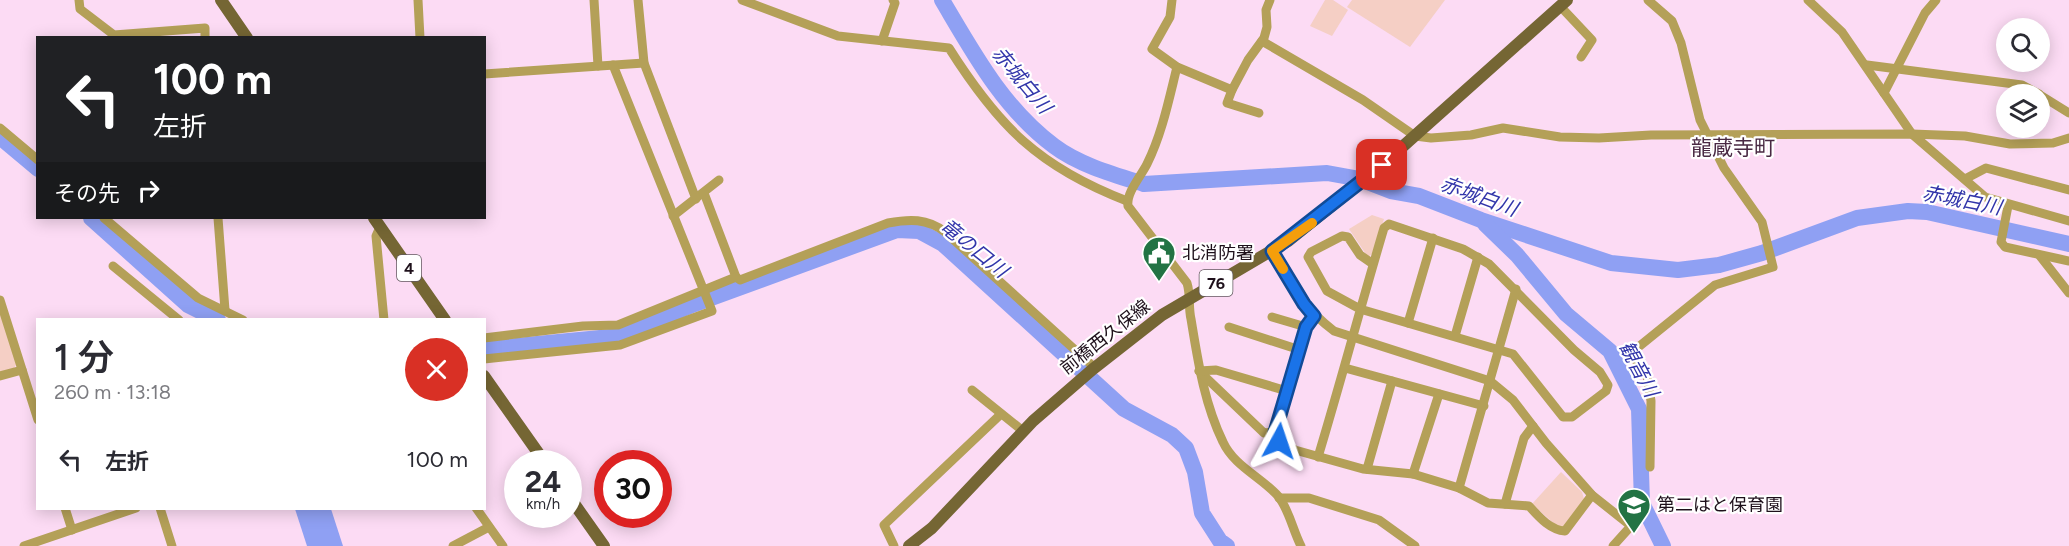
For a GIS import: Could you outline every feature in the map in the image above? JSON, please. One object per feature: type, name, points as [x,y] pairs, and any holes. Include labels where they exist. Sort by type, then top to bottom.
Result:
[{"type":"main road","points":[[220,0],[246,36]]},
{"type":"main road","name":"前橋西久保線","points":[[909,546],[932,528],[1023,431],[1094,368],[1161,315],[1272,251],[1340,199],[1380,167],[1563,3]]},
{"type":"main road","name":"4","points":[[377,222],[444,318]]},
{"type":"main road","points":[[486,379],[536,450]]},
{"type":"main road","points":[[582,515],[604,546]]},
{"type":"street","points":[[79,0],[80,9],[114,35],[205,28],[205,36]]},
{"type":"street","points":[[418,0],[420,36]]},
{"type":"street","points":[[594,0],[598,66]]},
{"type":"street","points":[[638,0],[644,63],[736,277],[740,280],[888,223],[910,218],[938,226],[1094,368]]},
{"type":"street","points":[[742,0],[828,33],[949,48],[987,105],[1013,133],[1060,171],[1128,200]]},
{"type":"street","points":[[882,41],[895,3],[892,0]]},
{"type":"street","points":[[1172,0],[1170,17],[1152,49],[1177,67],[1232,90]]},
{"type":"street","points":[[1259,113],[1227,103],[1248,60],[1262,41],[1267,27],[1266,10],[1270,0]]},
{"type":"street","points":[[1648,0],[1672,21],[1681,43],[1700,120],[1724,168],[1762,226],[1773,267],[1715,285],[1631,353],[1647,376],[1651,401],[1650,467]]},
{"type":"street","points":[[1808,0],[1820,4],[1867,65],[1912,134],[1984,198],[2008,207],[2069,221]]},
{"type":"street","points":[[1884,93],[1924,13],[1936,0]]},
{"type":"street","points":[[1563,3],[1592,40],[1581,57]]},
{"type":"street","points":[[1262,41],[1363,100],[1415,136],[1431,138],[1461,136],[1503,128],[1560,137],[1912,134],[1965,136],[2010,144],[2053,143],[2069,138]]},
{"type":"street","points":[[486,74],[644,63]]},
{"type":"street","points":[[486,359],[620,345],[712,312],[613,65]]},
{"type":"street","points":[[1867,65],[2015,84]]},
{"type":"street","points":[[1177,67],[1164,120],[1148,162],[1128,200],[1128,206],[1187,283],[1192,297],[1189,311],[1199,371],[1207,403],[1223,444],[1232,457],[1279,498],[1301,546]]},
{"type":"street","points":[[2050,101],[2069,113]]},
{"type":"street","points":[[0,128],[36,158]]},
{"type":"street","points":[[1965,179],[1986,168],[2069,190]]},
{"type":"street","points":[[673,216],[719,180]]},
{"type":"street","points":[[2008,207],[2001,242],[2005,247],[2069,261]]},
{"type":"street","points":[[105,219],[198,298],[226,314]]},
{"type":"street","points":[[218,219],[226,314]]},
{"type":"street","points":[[377,222],[376,236],[384,318]]},
{"type":"street","points":[[1318,457],[1346,368],[1360,309],[1373,264],[1384,228],[1389,224],[1463,249],[1478,257],[1516,289],[1574,350],[1600,372],[1608,384],[1606,391],[1572,417],[1563,417],[1513,354],[1360,309],[1328,291],[1308,257],[1311,252],[1342,236],[1348,237],[1360,255],[1373,264]]},
{"type":"street","points":[[1408,323],[1433,238]]},
{"type":"street","points":[[1272,251],[1304,304],[1314,316],[1334,331],[1490,381],[1513,400],[1592,495],[1631,526],[1613,546]]},
{"type":"street","points":[[2040,256],[2069,293]]},
{"type":"street","points":[[1455,336],[1478,257]]},
{"type":"street","points":[[113,266],[177,318]]},
{"type":"street","points":[[486,338],[583,326],[618,325],[704,293],[736,277]]},
{"type":"street","points":[[1459,488],[1516,289]]},
{"type":"street","points":[[0,300],[36,414]]},
{"type":"street","points":[[1314,316],[1306,327],[1275,432],[1279,441],[1295,450],[1318,457],[1367,469],[1413,474],[1459,488],[1488,503],[1529,506],[1544,522],[1558,531],[1564,531],[1592,495]]},
{"type":"street","points":[[1272,317],[1306,327]]},
{"type":"street","points":[[1229,327],[1300,350]]},
{"type":"street","points":[[1346,368],[1484,406]]},
{"type":"street","points":[[0,376],[22,370]]},
{"type":"street","points":[[1199,371],[1216,370],[1287,391]]},
{"type":"street","points":[[1199,371],[1264,433],[1275,432]]},
{"type":"street","points":[[1367,469],[1392,381]]},
{"type":"street","points":[[972,390],[1023,431]]},
{"type":"street","points":[[1413,474],[1438,394]]},
{"type":"street","points":[[894,546],[884,525],[1001,414]]},
{"type":"street","points":[[1505,504],[1524,438],[1533,426]]},
{"type":"street","points":[[1279,498],[1309,498],[1379,520],[1414,546]]},
{"type":"street","points":[[66,510],[72,530]]},
{"type":"street","points":[[24,546],[130,510]]},
{"type":"street","points":[[161,510],[172,546]]},
{"type":"street","points":[[477,510],[503,546]]},
{"type":"street","points":[[453,546],[489,527]]},
{"type":"shaded area","points":[[1325,0],[1333,0],[1348,10],[1332,36],[1310,26]]},
{"type":"shaded area","points":[[1352,0],[1445,0],[1410,47],[1347,7]]},
{"type":"shaded area","points":[[1372,215],[1384,219],[1372,254],[1368,257],[1349,229]]},
{"type":"shaded area","points":[[0,306],[17,363],[13,370],[0,374]]},
{"type":"shaded area","points":[[1561,472],[1582,492],[1584,499],[1564,526],[1558,527],[1532,504]]},
{"type":"water","points":[[295,510],[331,510],[343,546],[307,546]]},
{"type":"waterway","name":"赤城白川","points":[[942,0],[991,79],[1019,115],[1036,131],[1075,159],[1144,184],[1327,173],[1360,179],[1391,191],[1419,196],[1481,220],[1611,263],[1678,270],[1719,265],[1762,253],[1857,218],[1908,211],[1927,212],[2069,244]]},
{"type":"waterway","name":"竜の口川","points":[[0,137],[36,167]]},
{"type":"waterway","name":"竜の口川","points":[[92,219],[188,305],[214,318]]},
{"type":"waterway","name":"観音川","points":[[1485,224],[1517,255],[1566,314],[1610,351],[1639,409],[1642,503],[1663,546]]},
{"type":"waterway","name":"竜の口川","points":[[486,349],[621,336],[692,305],[897,230],[919,231],[943,244],[1124,409],[1172,435],[1186,448],[1195,472],[1202,513],[1220,541],[1227,546]]},
{"type":"slow traffic","points":[[1283,269],[1272,251],[1312,223]]},
{"type":"place","name":"北消防署","points":[[1159,282]]},
{"type":"place","name":"第二はと保育園","points":[[1634,534]]},
{"type":"district","name":"龍蔵寺町","points":[[1733,148]]},
{"type":"route","points":[[1279,441],[1275,432],[1306,327],[1314,316],[1304,304],[1272,251],[1288,241],[1382,165]]}]
